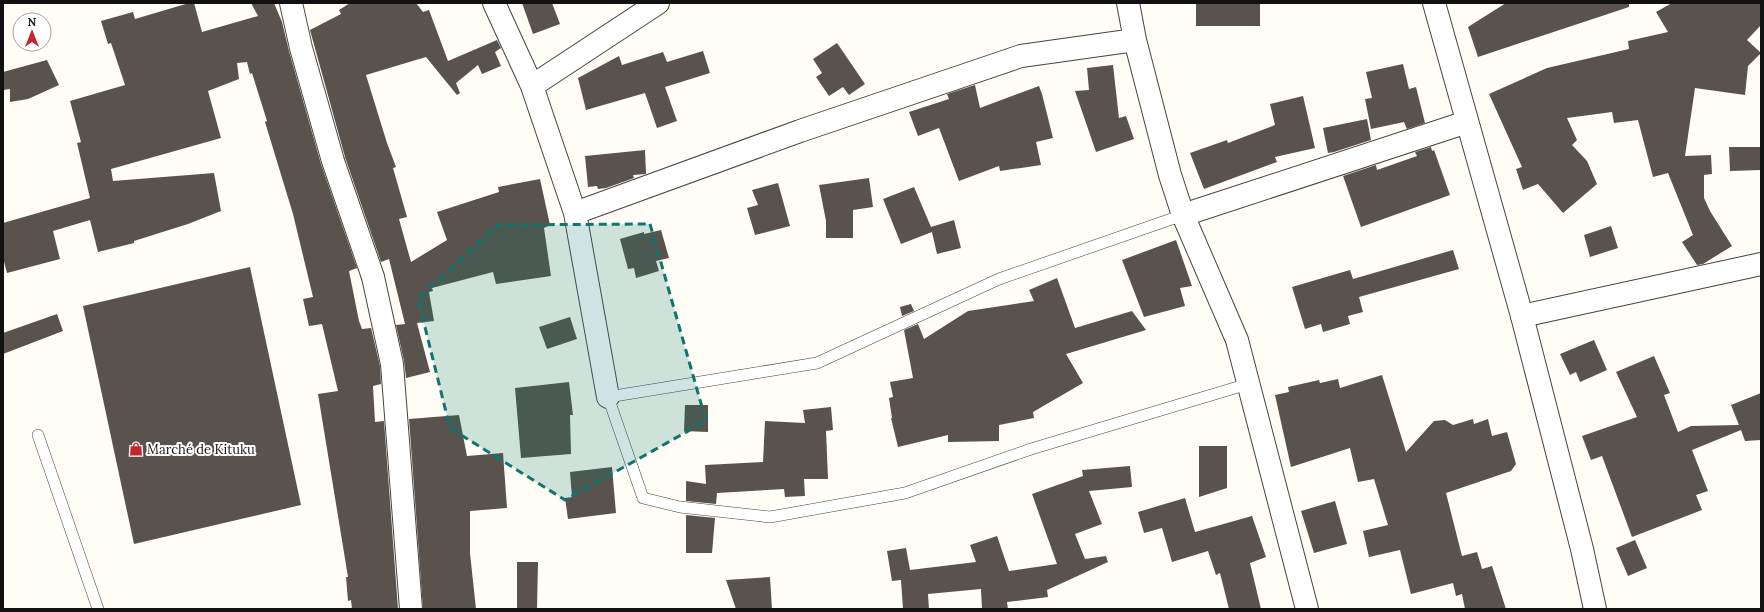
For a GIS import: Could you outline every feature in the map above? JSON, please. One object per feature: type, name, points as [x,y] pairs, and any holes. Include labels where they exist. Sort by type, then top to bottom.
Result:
[{"type":"street","points":[[291,3],[301,48],[333,161],[373,277],[392,364],[411,609]]},
{"type":"street","points":[[494,3],[532,86],[575,213],[608,397]]},
{"type":"street","points":[[532,86],[658,3]]},
{"type":"street","points":[[1128,3],[1135,40],[1170,175],[1183,215],[1237,340],[1307,609]]},
{"type":"street","points":[[1434,3],[1522,316],[1582,549],[1595,609]]},
{"type":"street","points":[[575,213],[800,131],[1021,56],[1135,40]]},
{"type":"street","points":[[1183,215],[1467,122]]},
{"type":"street","points":[[1522,316],[1761,264]]},
{"type":"lane","points":[[1183,215],[999,279],[816,363],[608,397],[643,498],[680,507],[770,517],[905,493],[1032,449],[1248,384]]},
{"type":"lane","points":[[38,435],[98,609]]},
{"type":"highlighted area","points":[[650,224],[706,421],[565,500],[450,428],[418,299],[497,225]]},
{"type":"building","points":[[189,3],[194,3],[202,32],[258,16],[251,3],[274,3],[282,22],[321,164],[357,268],[349,271],[359,321],[362,329],[371,328],[380,366],[381,384],[373,386],[375,422],[384,421],[398,609],[352,609],[351,600],[348,601],[346,577],[348,577],[318,394],[338,391],[322,324],[309,326],[303,299],[313,297],[293,214],[265,122],[267,121],[252,73],[250,74],[247,62],[237,63],[239,79],[208,91],[221,138],[111,169],[113,181],[214,173],[221,211],[188,224],[134,241],[134,243],[98,252],[90,220],[53,231],[60,259],[7,273],[3,258],[3,223],[90,198],[77,143],[81,142],[70,101],[125,85],[111,43],[108,44],[101,21],[133,12],[135,19]]},
{"type":"building","points":[[350,3],[416,3],[423,12],[429,10],[448,61],[497,40],[501,48],[495,52],[501,66],[482,74],[478,65],[456,83],[460,93],[457,95],[426,57],[366,75],[396,167],[393,168],[407,217],[399,219],[411,262],[447,240],[437,212],[499,192],[498,187],[540,179],[550,225],[544,228],[551,276],[496,284],[493,272],[432,288],[433,291],[429,292],[434,321],[417,323],[430,372],[406,378],[396,325],[405,324],[389,259],[381,262],[345,157],[310,30],[341,14],[339,10]]},
{"type":"building","points":[[522,3],[552,3],[560,24],[533,34]]},
{"type":"building","points":[[1196,3],[1260,3],[1260,26],[1196,26]]},
{"type":"building","points":[[1506,3],[1629,3],[1629,7],[1478,57],[1468,27]]},
{"type":"building","points":[[1672,3],[1761,3],[1761,25],[1747,40],[1761,53],[1748,66],[1745,95],[1695,88],[1685,156],[1711,155],[1712,174],[1704,175],[1704,198],[1710,211],[1732,246],[1703,264],[1697,265],[1682,242],[1693,235],[1668,173],[1653,177],[1638,120],[1614,123],[1612,112],[1567,118],[1577,140],[1572,145],[1587,161],[1597,184],[1563,213],[1538,184],[1523,190],[1516,169],[1522,167],[1489,94],[1547,68],[1629,49],[1628,41],[1668,32],[1656,12]]},
{"type":"building","points":[[837,43],[865,84],[849,95],[843,87],[829,96],[816,77],[822,73],[813,59]]},
{"type":"building","points":[[703,51],[710,73],[665,87],[677,121],[657,128],[645,93],[586,110],[578,78],[619,56],[622,65],[663,52],[667,62]]},
{"type":"building","points":[[47,60],[59,85],[28,99],[10,102],[10,89],[3,90],[3,72]]},
{"type":"building","points":[[1403,64],[1409,89],[1416,87],[1425,123],[1407,129],[1404,122],[1371,129],[1365,99],[1372,98],[1366,72]]},
{"type":"building","points":[[1113,65],[1119,118],[1126,116],[1134,139],[1096,152],[1075,91],[1089,90],[1087,68]]},
{"type":"building","points":[[975,85],[980,108],[1039,86],[1053,138],[1036,142],[1041,165],[1000,171],[999,166],[959,181],[939,128],[918,136],[909,112],[949,99],[947,94]]},
{"type":"building","points":[[1303,96],[1315,148],[1275,157],[1277,162],[1204,189],[1190,153],[1227,140],[1228,143],[1275,125],[1270,104]]},
{"type":"building","points":[[1367,119],[1371,140],[1328,153],[1323,128]]},
{"type":"building","points":[[1431,147],[1432,151],[1434,150],[1450,195],[1361,227],[1343,176],[1376,165],[1377,170],[1417,156],[1415,152]]},
{"type":"building","points":[[1729,147],[1761,147],[1761,170],[1730,171]]},
{"type":"building","points":[[645,150],[646,174],[633,175],[634,178],[606,188],[598,189],[597,186],[588,187],[585,156]]},
{"type":"building","points":[[869,178],[873,207],[853,210],[853,238],[826,238],[826,221],[819,185]]},
{"type":"building","points":[[778,183],[790,226],[755,235],[747,208],[758,205],[752,190]]},
{"type":"building","points":[[914,187],[931,227],[954,220],[961,248],[937,254],[932,232],[901,244],[883,199]]},
{"type":"building","points":[[1611,226],[1618,248],[1590,257],[1584,235]]},
{"type":"building","points":[[661,230],[669,258],[656,261],[659,271],[636,278],[634,268],[628,269],[620,239],[644,232],[644,234]]},
{"type":"building","points":[[1176,240],[1192,286],[1180,288],[1185,306],[1144,317],[1122,260]]},
{"type":"building","points":[[1453,250],[1459,269],[1359,297],[1363,312],[1348,316],[1350,324],[1323,332],[1321,324],[1305,329],[1292,287],[1350,270],[1353,279]]},
{"type":"building","points":[[250,267],[301,505],[134,544],[83,306]]},
{"type":"building","points":[[1057,278],[1075,328],[1132,311],[1146,330],[1066,354],[1083,383],[1033,412],[1034,418],[999,425],[999,441],[948,442],[948,435],[898,447],[891,418],[889,398],[893,397],[890,382],[913,378],[904,330],[918,324],[924,339],[968,311],[1034,301],[1029,290]]},
{"type":"building","points":[[911,304],[914,311],[902,316],[900,307]]},
{"type":"building","points":[[57,314],[63,331],[3,354],[3,333]]},
{"type":"building","points":[[570,317],[577,339],[547,349],[539,327]]},
{"type":"building","points":[[1594,340],[1607,370],[1580,382],[1576,372],[1570,375],[1560,354]]},
{"type":"building","points":[[1654,356],[1670,393],[1664,395],[1678,432],[1691,426],[1739,425],[1731,405],[1761,393],[1761,440],[1745,441],[1741,430],[1692,450],[1708,491],[1696,495],[1702,510],[1632,537],[1602,456],[1591,460],[1582,436],[1637,417],[1616,372]]},
{"type":"building","points":[[1382,375],[1406,452],[1434,421],[1445,420],[1453,425],[1473,419],[1474,424],[1488,419],[1492,436],[1507,432],[1516,464],[1511,471],[1446,493],[1462,556],[1477,552],[1482,569],[1492,566],[1506,609],[1465,609],[1462,594],[1456,596],[1453,583],[1411,594],[1400,550],[1369,557],[1363,531],[1388,525],[1374,479],[1358,482],[1350,448],[1291,467],[1275,395],[1289,392],[1288,387],[1319,380],[1320,383],[1338,379],[1340,388]]},
{"type":"building","points":[[569,382],[573,415],[570,415],[571,454],[521,458],[515,388]]},
{"type":"building","points":[[685,405],[708,405],[708,432],[684,431]]},
{"type":"building","points":[[831,407],[833,430],[826,431],[828,479],[804,479],[805,496],[785,497],[784,489],[717,493],[716,504],[686,501],[686,481],[706,484],[705,465],[763,462],[765,421],[805,423],[803,410]]},
{"type":"building","points":[[459,415],[467,456],[503,453],[507,508],[470,511],[470,553],[476,609],[423,609],[409,419]]},
{"type":"building","points":[[1199,446],[1227,446],[1227,488],[1199,497]]},
{"type":"building","points":[[1130,466],[1132,487],[1089,491],[1102,524],[1075,534],[1085,559],[1106,556],[1108,562],[1047,590],[1048,597],[1007,602],[1008,609],[982,609],[981,589],[928,594],[929,609],[903,609],[901,580],[892,581],[887,551],[906,548],[910,570],[976,562],[970,545],[997,536],[1009,571],[1057,564],[1032,494],[1083,476],[1082,470]]},
{"type":"building","points":[[612,467],[616,513],[568,519],[565,498],[572,497],[570,472]]},
{"type":"building","points":[[1185,498],[1195,532],[1252,516],[1266,557],[1250,563],[1261,609],[1229,609],[1220,573],[1216,575],[1208,551],[1172,562],[1162,528],[1144,533],[1138,512]]},
{"type":"building","points":[[1335,501],[1347,544],[1314,553],[1301,511]]},
{"type":"building","points":[[686,515],[715,518],[712,553],[686,553]]},
{"type":"building","points":[[1635,540],[1647,568],[1628,576],[1616,548]]},
{"type":"building","points":[[517,562],[538,562],[537,609],[517,609]]},
{"type":"building","points":[[770,577],[772,609],[736,609],[726,580]]},
{"type":"place","name":"Marché de Kituku","points":[[136,449]]}]
